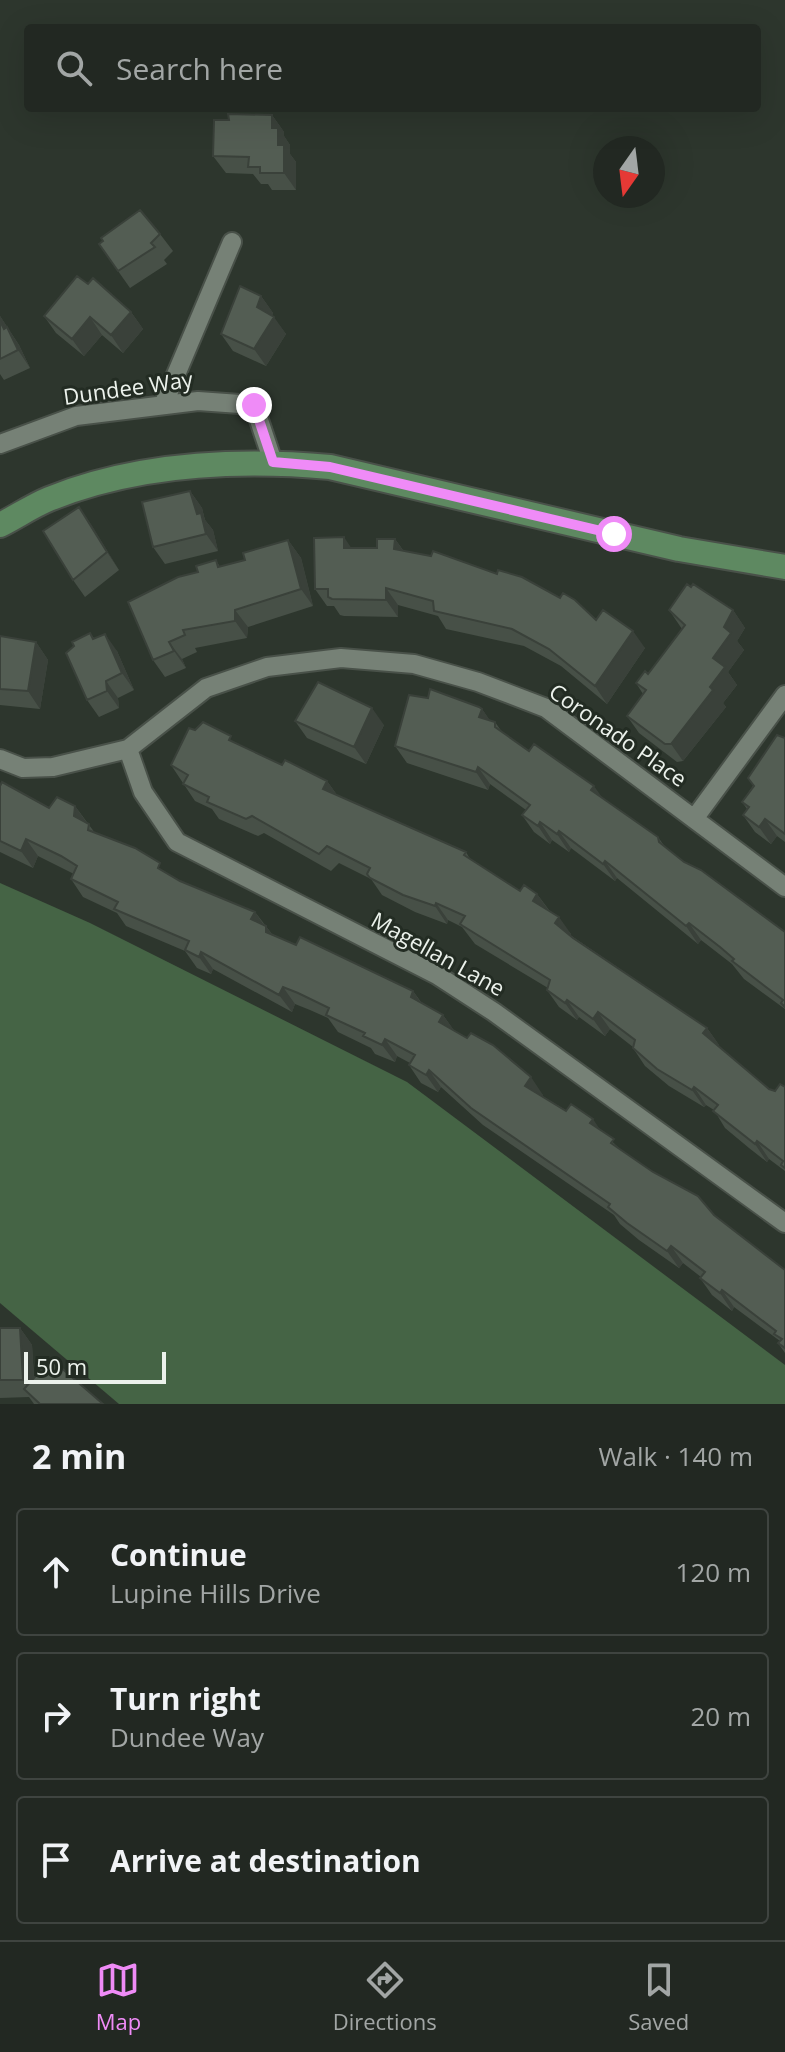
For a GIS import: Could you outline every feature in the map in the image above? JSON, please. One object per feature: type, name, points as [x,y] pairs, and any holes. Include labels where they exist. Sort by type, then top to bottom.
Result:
[{"type":"street","points":[[164,403],[232,242]]},
{"type":"street","name":"Dundee Way","points":[[0,444],[76,416],[198,401],[254,405],[273,462]]},
{"type":"street","points":[[0,525],[50,499],[143,473],[273,462],[330,467],[679,549],[785,567]]},
{"type":"street","name":"Coronado Place","points":[[0,759],[23,768],[53,767],[128,749],[206,688],[267,667],[341,658],[414,664],[478,682],[546,708],[785,887]]},
{"type":"street","points":[[694,819],[785,695]]},
{"type":"street","name":"Magellan Lane","points":[[128,749],[143,792],[177,842],[437,975],[494,1012],[785,1223]]},
{"type":"green space","points":[[0,883],[90,923],[407,1082],[785,1365],[785,1404],[119,1404],[0,1303]]},
{"type":"building","points":[[228,114],[272,115],[272,128],[278,128],[278,145],[284,145],[284,173],[260,173],[260,167],[248,167],[249,157],[213,156],[214,120],[229,120]]},
{"type":"building","points":[[140,210],[160,234],[151,243],[155,247],[118,271],[99,244],[103,241],[101,238]]},
{"type":"building","points":[[77,276],[88,284],[93,278],[131,312],[111,335],[90,317],[72,339],[44,316]]},
{"type":"building","points":[[240,286],[261,296],[257,307],[274,317],[254,349],[221,334]]},
{"type":"building","points":[[0,321],[4,329],[7,327],[18,350],[0,359]]},
{"type":"building","points":[[190,491],[197,514],[201,513],[206,534],[153,547],[142,502]]},
{"type":"building","points":[[79,507],[107,552],[73,580],[43,531]]},
{"type":"building","points":[[344,537],[344,548],[377,548],[377,539],[395,539],[394,549],[431,556],[433,551],[497,574],[498,570],[522,577],[560,598],[563,593],[596,620],[603,610],[633,631],[595,686],[549,649],[512,629],[434,611],[433,601],[386,588],[386,600],[328,597],[328,589],[315,589],[314,538]]},
{"type":"building","points":[[288,540],[301,589],[235,610],[235,621],[183,630],[185,635],[169,642],[174,651],[153,660],[128,602],[178,577],[198,572],[196,566],[216,560],[218,567],[245,560],[243,553]]},
{"type":"building","points":[[687,584],[691,587],[693,584],[733,610],[724,627],[731,633],[713,658],[725,667],[710,687],[713,690],[671,744],[665,744],[627,716],[646,690],[636,683],[645,671],[648,674],[685,625],[669,610]]},
{"type":"building","points":[[90,633],[93,639],[105,634],[122,673],[106,681],[107,691],[87,700],[66,653],[74,646],[72,642]]},
{"type":"building","points":[[0,636],[36,642],[28,691],[0,689]]},
{"type":"building","points":[[318,682],[372,708],[354,747],[295,721]]},
{"type":"building","points":[[430,689],[479,707],[482,709],[479,717],[495,722],[495,727],[529,751],[534,744],[594,786],[591,790],[658,837],[659,842],[684,862],[701,870],[785,932],[785,1007],[781,1003],[783,1000],[732,961],[734,959],[720,947],[689,923],[686,926],[605,861],[603,864],[559,831],[557,834],[540,822],[538,826],[522,815],[530,805],[478,767],[476,772],[395,746],[409,695],[428,698]]},
{"type":"building","points":[[203,722],[231,736],[229,740],[282,765],[285,760],[327,781],[323,789],[466,852],[464,855],[520,891],[524,885],[537,894],[533,901],[559,917],[555,923],[573,938],[707,1028],[703,1033],[769,1089],[775,1091],[780,1084],[785,1087],[785,1168],[781,1165],[783,1161],[757,1141],[755,1144],[713,1111],[718,1105],[694,1087],[692,1090],[657,1069],[633,1048],[635,1040],[598,1012],[593,1019],[567,1000],[565,1003],[547,990],[550,980],[460,924],[465,916],[436,903],[435,906],[403,895],[370,878],[367,874],[370,868],[327,846],[319,854],[252,816],[246,819],[207,802],[209,797],[183,784],[188,775],[171,765],[189,728],[195,730]]},
{"type":"building","points":[[777,735],[785,738],[785,834],[765,819],[759,827],[743,815],[749,807],[742,802],[754,786],[748,778]]},
{"type":"building","points":[[2,782],[49,808],[57,797],[75,806],[74,816],[89,824],[88,830],[135,848],[160,863],[158,868],[180,881],[255,912],[251,919],[266,926],[266,932],[296,945],[300,937],[413,991],[411,997],[443,1015],[439,1022],[467,1038],[471,1033],[493,1045],[531,1077],[525,1086],[566,1111],[571,1104],[593,1119],[590,1123],[614,1139],[611,1143],[653,1172],[698,1196],[714,1215],[785,1270],[785,1348],[778,1343],[782,1339],[774,1334],[776,1331],[722,1290],[720,1293],[700,1278],[705,1272],[671,1246],[667,1251],[627,1223],[608,1207],[610,1204],[471,1108],[429,1070],[426,1075],[409,1065],[415,1055],[385,1039],[382,1045],[363,1036],[365,1033],[326,1015],[329,1008],[298,993],[283,987],[279,995],[201,952],[199,957],[185,950],[189,941],[114,909],[118,902],[71,879],[77,866],[61,856],[26,839],[21,851],[0,841]]},
{"type":"building","points":[[0,1328],[20,1328],[23,1380],[0,1380]]},
{"type":"building","points":[[51,1359],[103,1404],[40,1404],[24,1389]]},
{"type":"route","points":[[254,405],[263,422],[273,462],[330,467],[614,534]]}]
